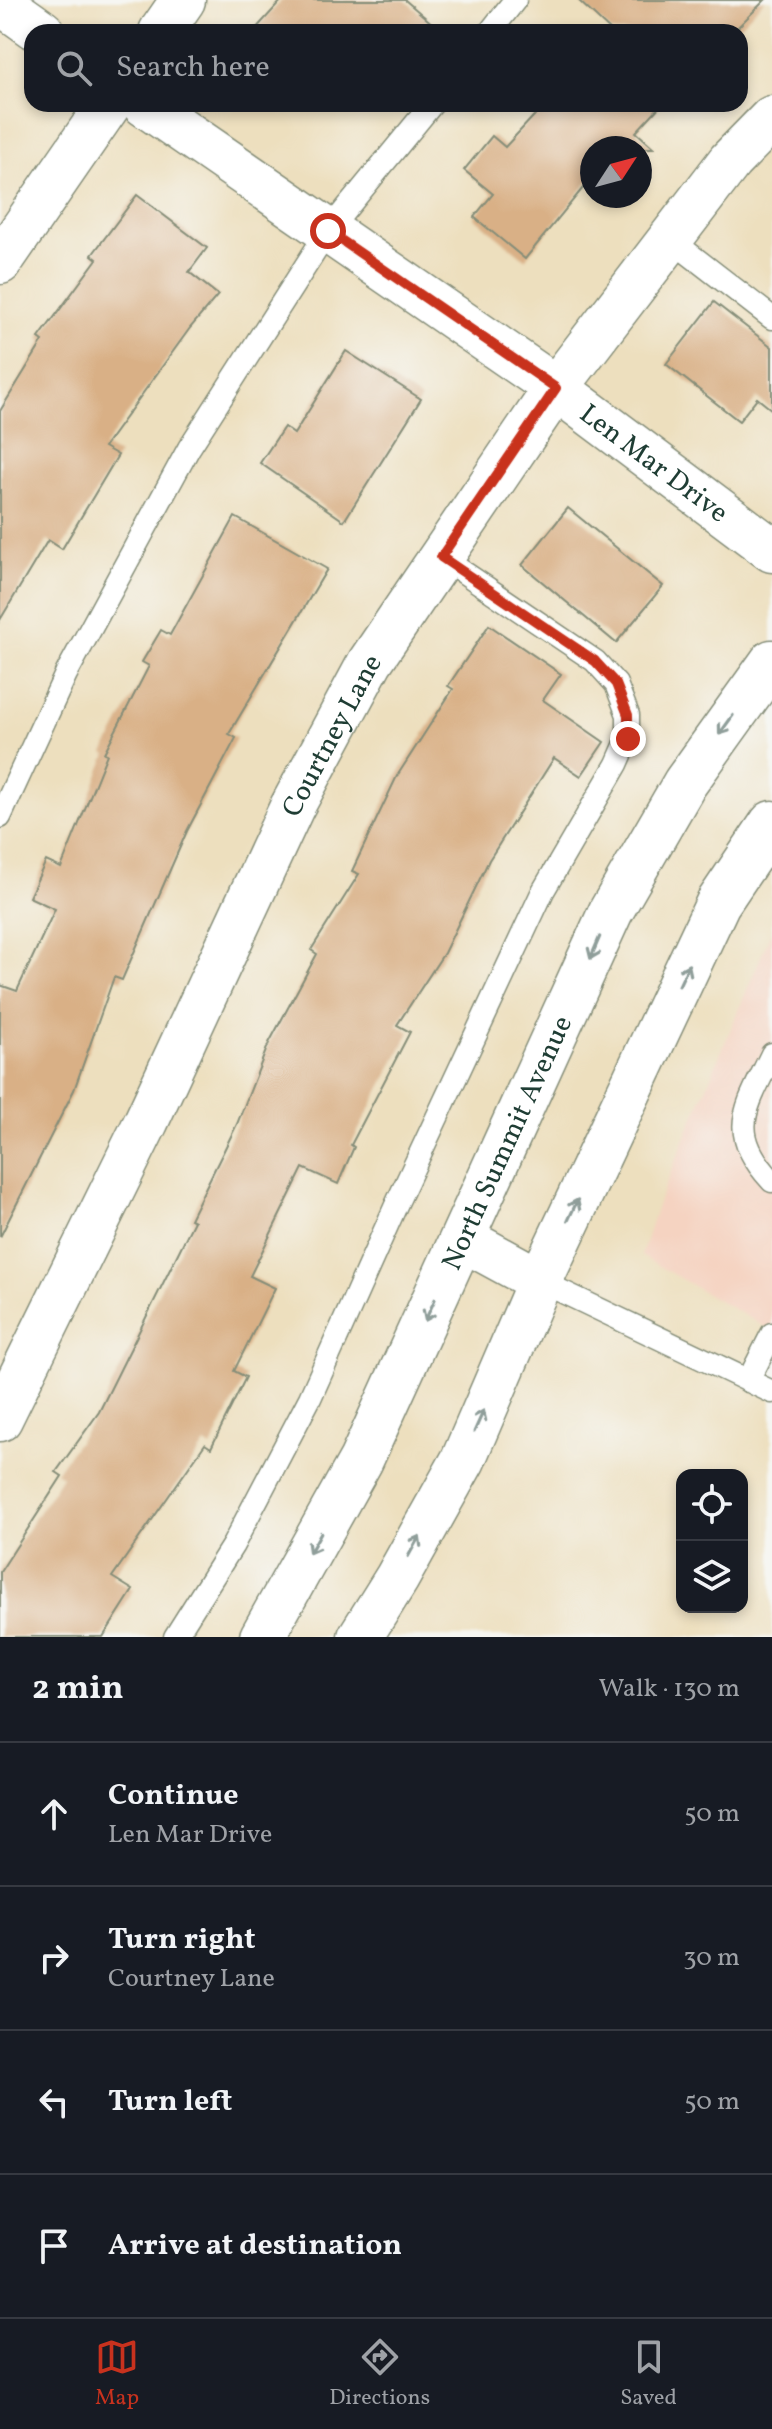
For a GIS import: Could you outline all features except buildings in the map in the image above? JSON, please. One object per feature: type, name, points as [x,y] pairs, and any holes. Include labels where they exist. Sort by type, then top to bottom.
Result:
[{"type":"street","points":[[166,24],[183,0]]},
{"type":"street","points":[[0,2],[31,24]]},
{"type":"street","points":[[0,262],[103,112]]},
{"type":"street","name":"Len Mar Drive","points":[[156,112],[556,388],[772,550]]},
{"type":"street","name":"Courtney Lane","points":[[0,1419],[146,1122],[292,807],[370,662],[556,388],[730,161],[772,118]]},
{"type":"street","name":"North Summit Avenue","points":[[262,1637],[361,1460],[611,911],[685,783],[772,662]]},
{"type":"street","points":[[360,1637],[463,1460],[540,1281],[718,903],[772,823]]},
{"type":"street","points":[[463,1239],[540,1281]]},
{"type":"lane","points":[[496,24],[515,0]]},
{"type":"lane","points":[[0,817],[66,674],[189,448],[328,231],[425,112]]},
{"type":"lane","points":[[670,239],[772,318]]},
{"type":"lane","points":[[175,1637],[233,1545],[310,1398],[543,891],[617,764],[628,739],[628,715],[616,684],[595,661],[441,557]]},
{"type":"lane","points":[[772,1054],[744,1112],[746,1147],[772,1181]]},
{"type":"lane","points":[[540,1281],[772,1392]]},
{"type":"lane","points":[[748,1381],[772,1334]]},
{"type":"shaded area","points":[[772,930],[772,1331],[641,1256],[658,1203]]},
{"type":"route","points":[[328,231],[556,388],[441,557],[595,661],[616,684],[628,715],[628,739]]}]
